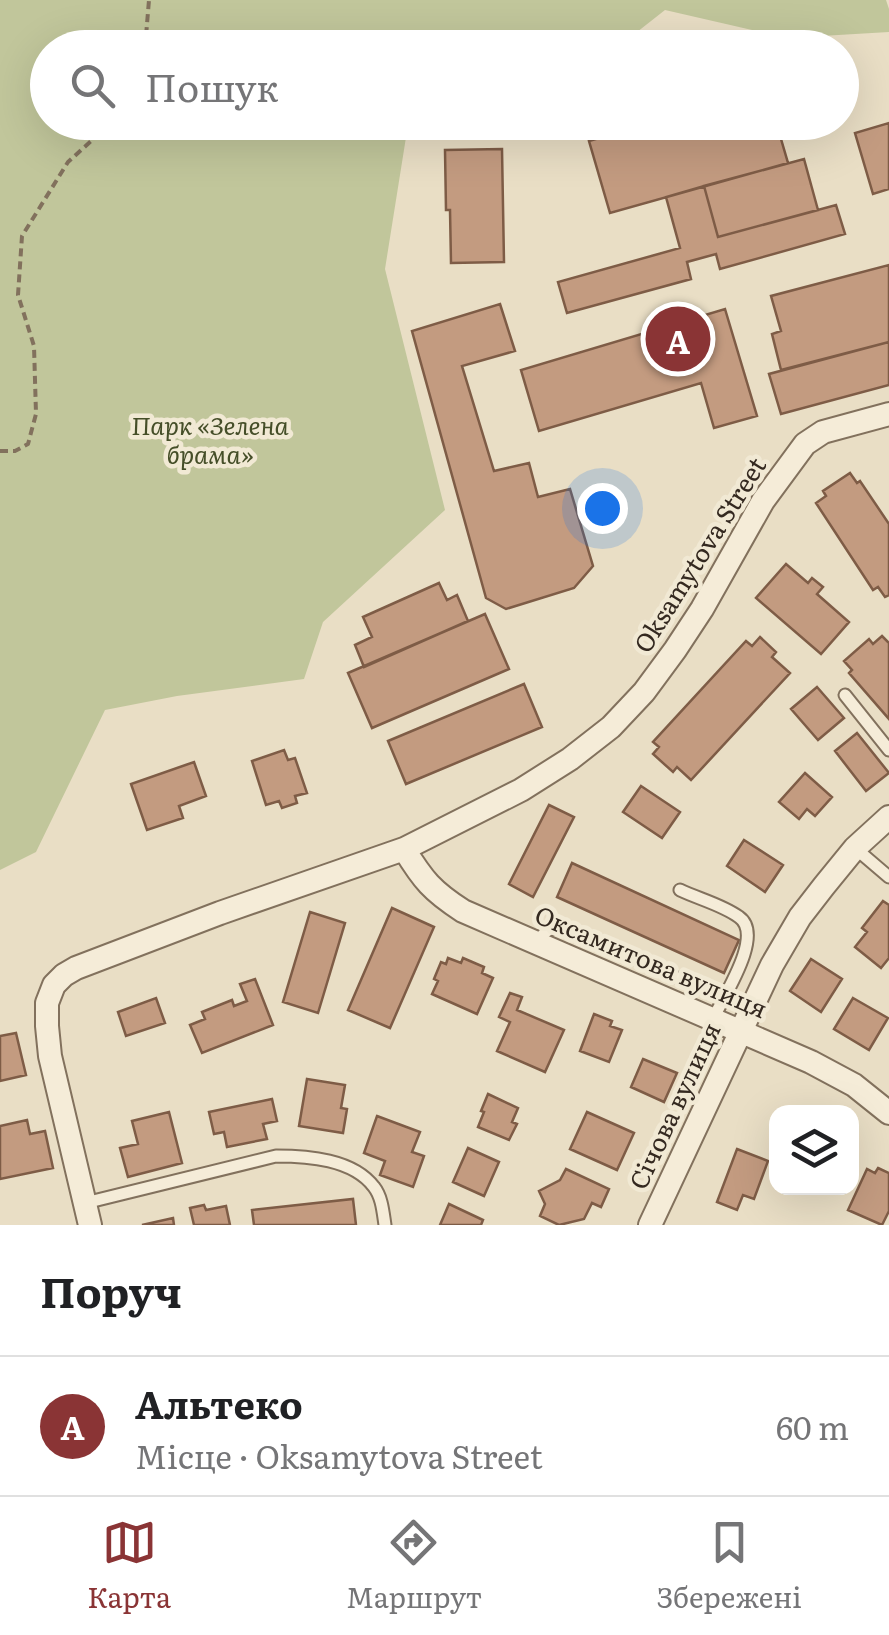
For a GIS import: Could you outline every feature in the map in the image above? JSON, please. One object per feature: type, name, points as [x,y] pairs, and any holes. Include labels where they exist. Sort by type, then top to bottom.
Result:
[{"type":"street","name":"Oksamytova Street","points":[[87,1214],[50,1056],[47,1003],[64,975],[404,848],[521,790],[570,759],[611,727],[644,692],[702,609],[763,501],[805,444],[823,432],[889,414]]},
{"type":"street","name":"Січова вулиця","points":[[650,1225],[772,965],[800,916],[856,848],[889,816]]},
{"type":"street","name":"Оксамитова вулиця","points":[[404,848],[438,895],[463,910],[536,942],[718,1008],[741,1031],[854,1085],[889,1113]]},
{"type":"lane","points":[[845,695],[889,750]]},
{"type":"lane","points":[[856,848],[889,877]]},
{"type":"lane","points":[[680,890],[739,917],[747,925],[745,954],[718,1008]]},
{"type":"lane","points":[[87,1214],[276,1156],[294,1156],[330,1161],[356,1172],[373,1185],[385,1225]]},
{"type":"path","points":[[147,30],[149,0]]},
{"type":"path","points":[[0,451],[28,444],[36,414],[34,346],[18,295],[22,236],[68,162],[92,140]]},
{"type":"green space","name":"Парк «Зелена брама»","points":[[0,0],[886,0],[889,32],[859,34],[859,30],[752,30],[665,10],[640,30],[30,30],[30,140],[406,140],[385,269],[445,510],[323,622],[304,679],[105,710],[36,852],[0,870]]},
{"type":"building","points":[[889,123],[889,189],[873,194],[857,140],[859,132]]},
{"type":"building","points":[[781,140],[788,163],[610,213],[589,141]]},
{"type":"building","points":[[502,149],[504,262],[451,263],[445,150]]},
{"type":"building","points":[[804,159],[818,210],[718,237],[704,186]]},
{"type":"building","points":[[704,186],[718,237],[836,205],[845,234],[720,269],[716,254],[687,262],[691,279],[567,313],[558,282],[680,248],[666,197]]},
{"type":"building","points":[[889,265],[889,342],[781,370],[772,334],[781,331],[771,296]]},
{"type":"building","points":[[500,304],[515,351],[462,366],[494,471],[529,463],[538,497],[570,489],[593,566],[574,588],[506,609],[486,598],[412,331]]},
{"type":"building","points":[[725,309],[757,416],[714,428],[701,383],[539,431],[521,370]]},
{"type":"building","points":[[889,342],[889,385],[781,414],[769,374]]},
{"type":"building","points":[[850,473],[857,483],[860,481],[889,524],[889,595],[885,597],[878,587],[873,590],[816,503],[826,496],[823,491]]},
{"type":"building","points":[[786,564],[808,583],[812,578],[823,587],[817,594],[849,622],[821,654],[756,598]]},
{"type":"building","points":[[439,583],[447,600],[457,595],[468,621],[364,667],[355,645],[372,637],[363,617]]},
{"type":"building","points":[[485,614],[509,669],[372,728],[348,673]]},
{"type":"building","points":[[882,636],[889,643],[889,719],[849,673],[852,670],[844,661],[869,639],[873,644]]},
{"type":"building","points":[[760,637],[776,652],[772,657],[790,673],[691,780],[677,767],[673,772],[653,754],[659,747],[653,742],[746,641],[752,646]]},
{"type":"building","points":[[524,684],[542,727],[406,784],[388,741]]},
{"type":"building","points":[[817,687],[844,718],[818,740],[791,709]]},
{"type":"building","points":[[857,733],[889,773],[866,791],[835,751]]},
{"type":"building","points":[[284,750],[288,760],[295,758],[307,793],[295,796],[297,803],[282,808],[279,801],[266,805],[252,761]]},
{"type":"building","points":[[194,762],[206,796],[179,806],[183,818],[147,830],[131,784]]},
{"type":"building","points":[[805,773],[832,797],[815,816],[807,809],[799,819],[779,802]]},
{"type":"building","points":[[641,786],[680,812],[662,838],[623,812]]},
{"type":"building","points":[[549,805],[574,817],[533,897],[509,884]]},
{"type":"building","points":[[744,840],[783,865],[765,892],[727,866]]},
{"type":"building","points":[[572,863],[739,940],[724,973],[557,897]]},
{"type":"building","points":[[883,901],[889,905],[889,958],[881,968],[855,947],[867,932],[862,928]]},
{"type":"building","points":[[392,908],[434,927],[390,1028],[348,1010]]},
{"type":"building","points":[[310,912],[345,923],[318,1013],[283,1002]]},
{"type":"building","points":[[448,958],[461,963],[463,958],[484,967],[482,973],[493,978],[477,1014],[432,994],[441,962],[446,964]]},
{"type":"building","points":[[811,959],[842,979],[821,1012],[790,991]]},
{"type":"building","points":[[255,979],[273,1025],[202,1053],[190,1025],[205,1019],[202,1012],[232,1000],[234,1006],[247,1001],[240,984]]},
{"type":"building","points":[[510,993],[522,997],[517,1010],[564,1030],[545,1072],[497,1051],[510,1022],[499,1017]]},
{"type":"building","points":[[156,998],[165,1023],[126,1036],[118,1012]]},
{"type":"building","points":[[853,998],[888,1018],[869,1050],[834,1029]]},
{"type":"building","points":[[594,1014],[622,1030],[609,1062],[580,1051]]},
{"type":"building","points":[[16,1033],[26,1075],[0,1081],[0,1036]]},
{"type":"building","points":[[643,1059],[677,1073],[664,1102],[631,1087]]},
{"type":"building","points":[[307,1079],[345,1085],[341,1108],[347,1109],[343,1133],[299,1126]]},
{"type":"building","points":[[488,1094],[518,1108],[512,1122],[517,1124],[509,1140],[478,1127]]},
{"type":"building","points":[[272,1099],[277,1121],[263,1124],[267,1139],[227,1147],[224,1132],[214,1134],[209,1112]]},
{"type":"building","points":[[169,1112],[182,1163],[128,1177],[120,1148],[138,1144],[132,1121]]},
{"type":"building","points":[[587,1112],[634,1133],[617,1170],[570,1149]]},
{"type":"building","points":[[377,1116],[420,1132],[412,1152],[424,1156],[413,1187],[380,1175],[385,1161],[364,1153]]},
{"type":"building","points":[[27,1120],[30,1134],[45,1131],[53,1168],[0,1179],[0,1126]]},
{"type":"building","points":[[468,1148],[499,1162],[484,1196],[453,1182]]},
{"type":"building","points":[[737,1149],[768,1161],[754,1199],[743,1195],[737,1210],[717,1202]]},
{"type":"building","points":[[878,1168],[889,1173],[889,1211],[882,1225],[848,1210],[855,1195],[859,1195],[867,1169],[875,1173]]},
{"type":"building","points":[[566,1169],[609,1189],[601,1207],[592,1203],[584,1219],[559,1225],[540,1216],[545,1204],[539,1191],[560,1180]]},
{"type":"building","points":[[353,1199],[356,1225],[254,1225],[252,1210]]},
{"type":"building","points":[[449,1204],[483,1220],[481,1225],[440,1225]]},
{"type":"building","points":[[204,1205],[206,1210],[226,1206],[230,1225],[194,1225],[190,1208]]},
{"type":"building","points":[[173,1218],[174,1225],[142,1225]]},
{"type":"place","name":"Альтеко","points":[[678,339]]}]
